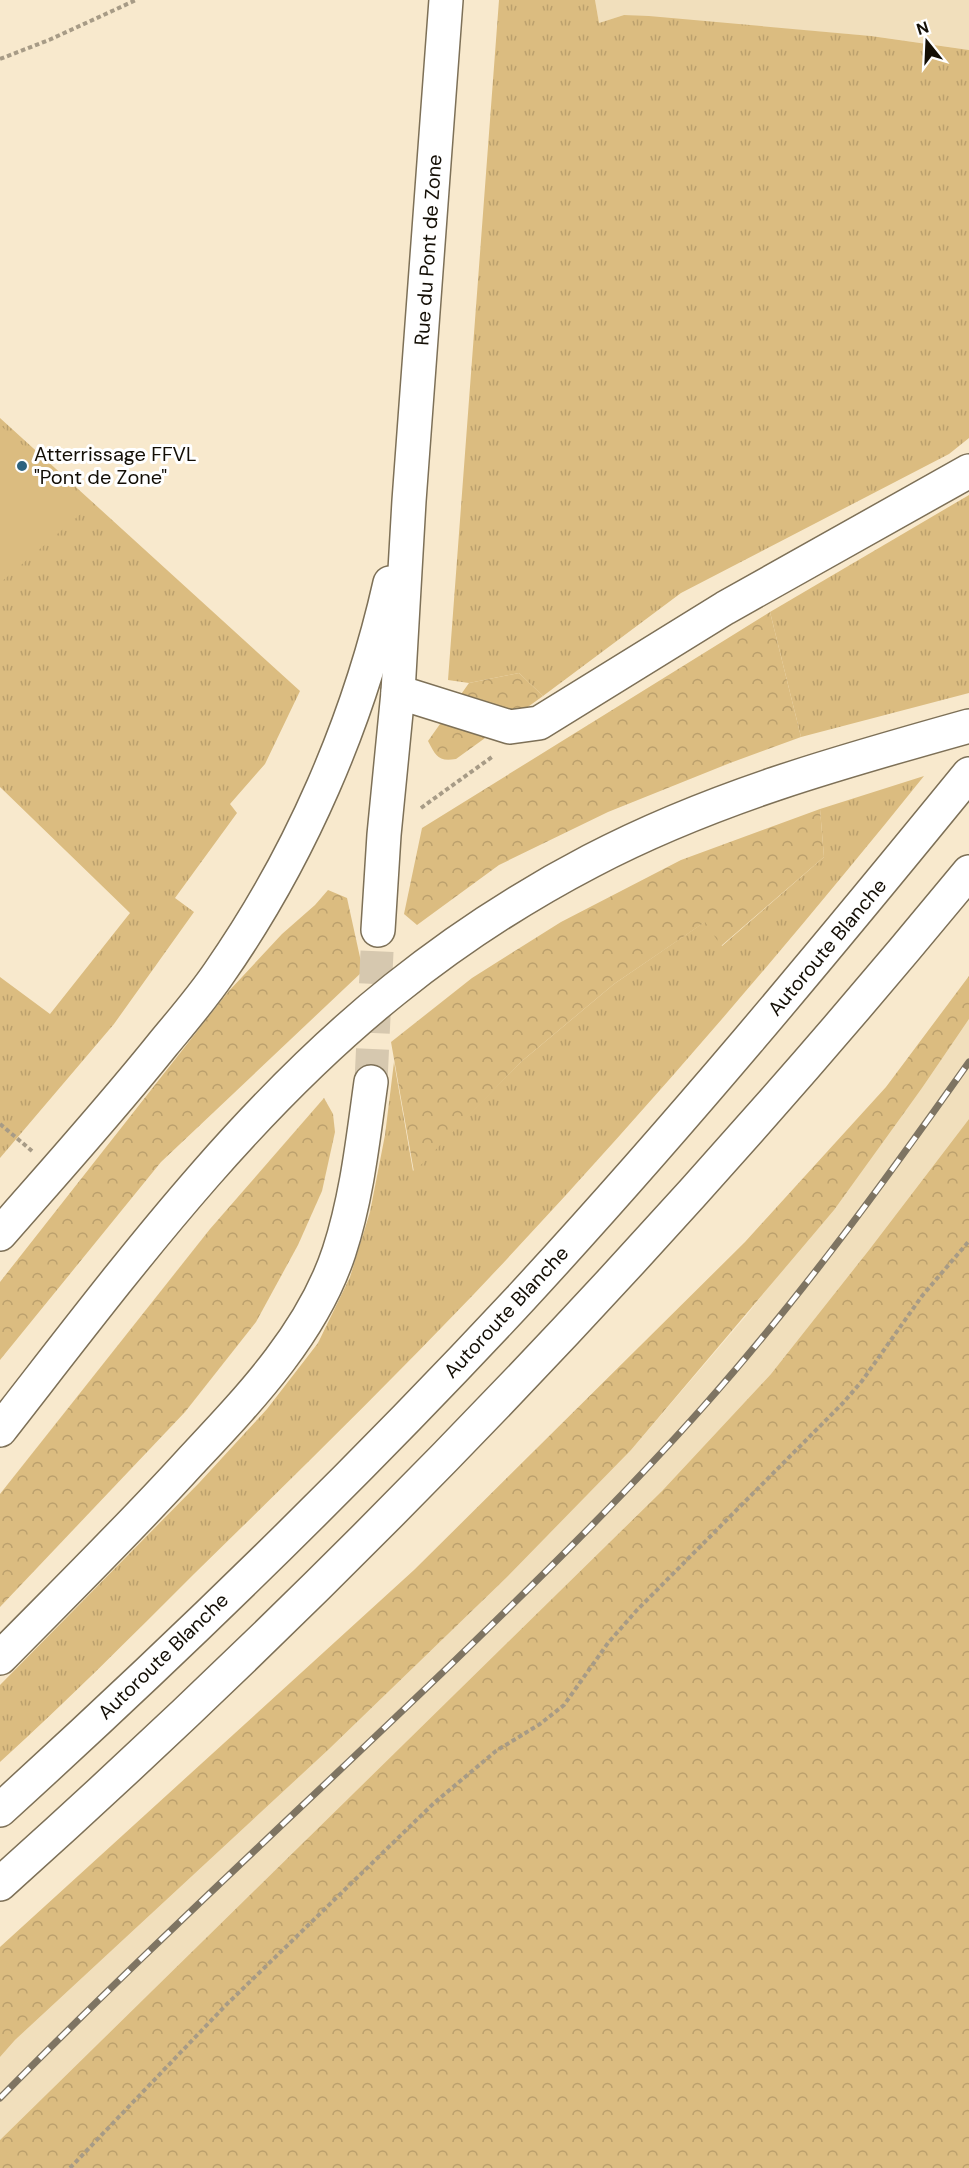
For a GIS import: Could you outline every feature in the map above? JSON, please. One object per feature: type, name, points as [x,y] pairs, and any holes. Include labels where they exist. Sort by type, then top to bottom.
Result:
[{"type":"main road","name":"Rue du Pont de Zone","points":[[409,501],[446,0]]},
{"type":"main road","points":[[398,692],[510,727],[539,723],[725,608],[969,471]]},
{"type":"main road","points":[[378,930],[384,835],[398,692],[409,501]]},
{"type":"main road","points":[[0,1234],[43,1161],[126,1090],[218,975],[268,898],[287,863],[335,754],[362,681],[385,606],[409,501]]},
{"type":"main road","points":[[0,1430],[155,1234],[277,1097],[393,991],[439,955],[536,891],[592,860],[703,809],[821,768],[969,726]]},
{"type":"main road","name":"Autoroute Blanche","points":[[0,1810],[200,1623],[377,1447],[519,1299],[703,1094],[969,774]]},
{"type":"main road","points":[[0,1884],[219,1680],[483,1419],[730,1154],[885,974],[969,872]]},
{"type":"main road","points":[[0,1658],[151,1505],[242,1406],[302,1327],[339,1253],[354,1195],[370,1082]]},
{"type":"path","points":[[0,60],[136,0]]},
{"type":"path","points":[[384,835],[539,723]]},
{"type":"path","points":[[0,1124],[43,1161]]},
{"type":"path","points":[[39,1142],[43,1161]]},
{"type":"path","points":[[25,1158],[43,1161]]},
{"type":"path","points":[[70,2168],[226,2005],[434,1803],[496,1751],[546,1720],[564,1705],[608,1643],[637,1610],[856,1388],[922,1296],[969,1241]]},
{"type":"shaded area","points":[[595,0],[969,0],[969,50],[871,36],[624,15],[599,23]]},
{"type":"shaded area","points":[[969,1019],[969,1119],[771,1374],[662,1491],[0,2140],[0,2057],[15,2040],[328,1750],[506,1578],[631,1450],[746,1316],[922,1088]]},
{"type":"green space","points":[[499,0],[595,0],[599,23],[624,15],[649,16],[871,36],[969,50],[969,438],[949,454],[681,593],[543,696],[519,673],[469,683],[448,680]]},
{"type":"green space","points":[[0,418],[300,691],[265,764],[230,804],[237,813],[175,898],[194,912],[114,1024],[0,1158],[0,977],[50,1014],[130,913],[0,787]]},
{"type":"green space","name":"Atterrissage FFVL \"Pont de Zone\"","points":[[0,425],[90,506],[0,583]]},
{"type":"green space","points":[[969,495],[969,693],[801,737],[770,612]]},
{"type":"green space","points":[[770,612],[801,737],[608,812],[499,865],[417,925],[404,914],[422,828]]},
{"type":"green space","points":[[519,673],[543,696],[456,759],[445,760],[438,757],[428,741],[469,683]]},
{"type":"green space","points":[[924,776],[704,1040],[474,1294],[99,1669],[0,1762],[0,1685],[199,1483],[267,1409],[318,1343],[350,1277],[370,1212],[385,1135],[394,1062],[413,1171],[522,1061],[614,984],[706,921],[722,946],[824,857],[820,809]]},
{"type":"green space","points":[[820,809],[824,857],[721,946],[705,922],[614,984],[522,1061],[414,1172],[391,1042],[472,978],[561,922],[681,860]]},
{"type":"green space","points":[[328,890],[347,898],[363,971],[161,1162],[0,1360],[0,1282],[228,992],[282,934],[315,905]]},
{"type":"green space","points":[[969,976],[969,1019],[922,1088],[834,1210],[631,1450],[506,1578],[328,1750],[15,2040],[0,2057],[0,1947],[414,1570],[745,1242],[886,1087]]},
{"type":"green space","points":[[324,1098],[333,1114],[335,1132],[322,1191],[298,1245],[256,1322],[185,1412],[0,1607],[0,1494],[210,1229]]},
{"type":"green space","points":[[969,1119],[969,2168],[0,2168],[0,2140],[662,1491],[771,1374]]},
{"type":"tunnel","points":[[371,1082],[378,930]]},
{"type":"railway","points":[[0,2098],[164,1936],[476,1640],[576,1542],[640,1475],[703,1407],[774,1324],[873,1195],[969,1062]]},
{"type":"place","name":"Atterrissage FFVL \"Pont de Zone\"","points":[[22,466]]}]
